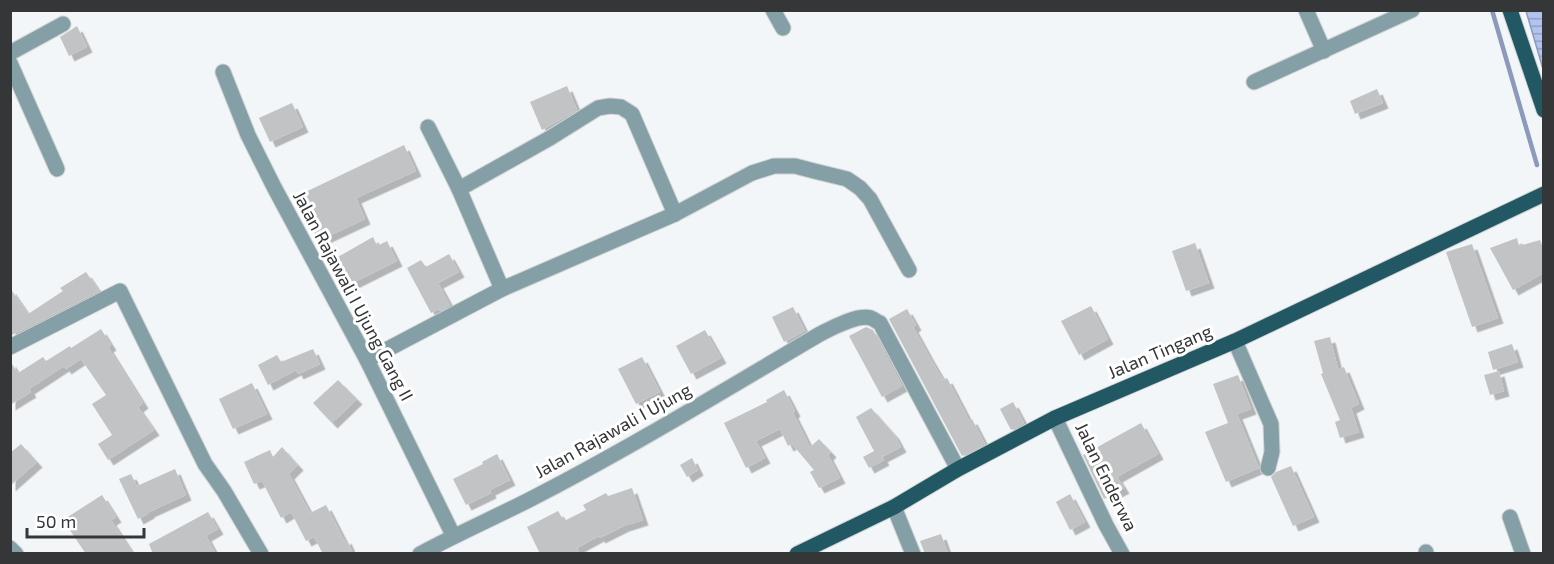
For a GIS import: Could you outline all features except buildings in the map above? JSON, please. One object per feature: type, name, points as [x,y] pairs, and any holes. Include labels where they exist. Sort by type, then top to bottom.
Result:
[{"type":"main road","points":[[1510,10],[1544,110]]},
{"type":"main road","name":"Jalan Tingang","points":[[797,554],[894,507],[958,469],[1055,418],[1234,341],[1544,194]]},
{"type":"street","points":[[773,10],[783,28]]},
{"type":"street","points":[[1306,10],[1324,51]]},
{"type":"street","points":[[1254,82],[1407,11]]},
{"type":"street","points":[[10,53],[63,24]]},
{"type":"street","points":[[10,63],[57,169]]},
{"type":"street","name":"Jalan Rajawali I Ujung Gang II","points":[[223,72],[248,135],[367,360],[453,536]]},
{"type":"street","points":[[459,189],[598,108],[621,107],[632,114],[675,214]]},
{"type":"street","points":[[428,127],[459,189],[502,289]]},
{"type":"street","points":[[367,360],[502,289],[675,214],[752,172],[774,166],[795,166],[847,179],[860,188],[870,199],[909,270]]},
{"type":"street","points":[[10,348],[120,291],[205,464],[224,491],[261,554]]},
{"type":"street","name":"Jalan Rajawali I Ujung","points":[[420,554],[525,502],[640,440],[842,322],[862,318],[872,318],[880,323],[958,469]]},
{"type":"street","points":[[1234,341],[1271,424],[1272,452],[1268,468]]},
{"type":"street","name":"Jalan Enderwa","points":[[1055,418],[1122,554]]},
{"type":"street","points":[[894,507],[913,554]]},
{"type":"street","points":[[1510,517],[1523,554]]},
{"type":"street","points":[[10,548],[16,554]]},
{"type":"water","points":[[1526,11],[1543,11],[1543,69]]},
{"type":"waterway","points":[[1492,10],[1537,165]]}]
